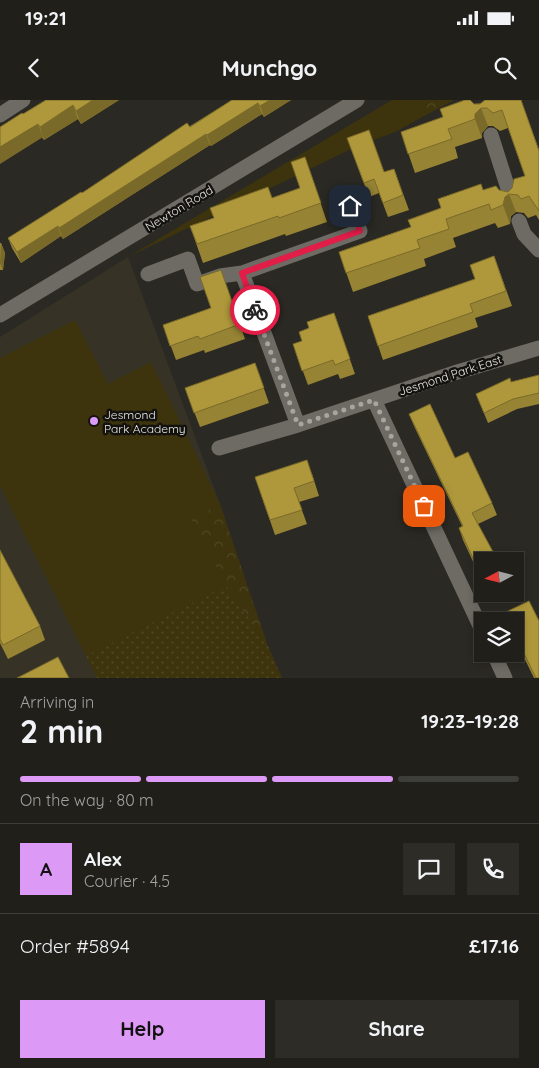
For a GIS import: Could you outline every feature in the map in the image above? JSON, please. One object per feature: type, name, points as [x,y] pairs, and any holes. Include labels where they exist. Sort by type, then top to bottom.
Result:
[{"type":"street","points":[[0,114],[24,100]]},
{"type":"street","name":"Newton Road","points":[[0,315],[357,100]]},
{"type":"street","points":[[491,135],[512,201]]},
{"type":"street","points":[[148,274],[188,259],[197,284],[220,276],[242,273],[360,231],[350,206]]},
{"type":"street","points":[[518,221],[524,234],[539,250]]},
{"type":"street","points":[[242,273],[298,425]]},
{"type":"street","name":"Jesmond Park East","points":[[219,448],[298,425],[454,373],[539,348]]},
{"type":"street","points":[[374,400],[474,613]]},
{"type":"street","points":[[498,662],[505,678]]},
{"type":"shaded area","name":"Jesmond Park Academy","points":[[128,257],[220,504],[267,644],[282,678],[0,678],[0,337]]},
{"type":"green space","points":[[392,100],[418,100],[428,114],[397,131],[351,149],[128,257]]},
{"type":"green space","points":[[418,100],[454,100],[428,114]]},
{"type":"green space","points":[[75,320],[108,384],[151,362],[220,504],[191,519],[226,586],[86,656],[0,486],[0,358]]},
{"type":"green space","points":[[220,504],[267,644],[255,651],[164,617],[226,586],[191,519]]},
{"type":"green space","points":[[226,586],[267,644],[282,678],[97,678],[86,656]]},
{"type":"building","points":[[46,100],[93,100],[76,111],[73,105],[40,127],[38,124],[0,147],[0,127]]},
{"type":"building","points":[[232,100],[270,100],[260,106],[258,103],[206,134],[59,228],[58,226],[17,252],[8,238],[82,193],[187,123],[190,127]]},
{"type":"building","points":[[470,100],[474,104],[480,104],[485,100],[521,100],[539,151],[539,211],[529,196],[521,199],[518,195],[509,194],[505,197],[503,205],[491,210],[489,204],[446,219],[449,229],[417,240],[420,248],[346,273],[339,252],[411,227],[408,220],[441,208],[438,199],[481,184],[483,190],[496,186],[499,190],[508,192],[512,188],[514,179],[525,176],[502,110],[493,113],[487,108],[481,108],[475,114],[475,119],[448,129],[452,139],[408,154],[401,132],[443,117],[440,109]]},
{"type":"building","points":[[369,130],[384,172],[394,169],[403,195],[383,203],[374,179],[364,183],[347,138]]},
{"type":"building","points":[[305,157],[321,203],[197,244],[190,226],[214,218],[210,208],[268,187],[272,198],[300,188],[291,162]]},
{"type":"building","points":[[494,256],[506,291],[470,304],[473,312],[378,346],[368,316],[475,279],[470,265]]},
{"type":"building","points":[[221,270],[240,324],[200,339],[198,336],[170,346],[163,325],[211,308],[200,277]]},
{"type":"building","points":[[334,313],[350,359],[335,365],[333,360],[302,371],[293,344],[302,341],[299,332],[309,328],[307,322]]},
{"type":"building","points":[[255,363],[264,388],[194,413],[185,388]]},
{"type":"building","points":[[539,375],[539,393],[513,399],[484,413],[476,394],[510,378],[511,382]]},
{"type":"building","points":[[430,404],[455,458],[468,452],[492,503],[472,513],[493,552],[474,552],[474,561],[459,528],[463,526],[409,414]]},
{"type":"building","points":[[307,460],[314,481],[294,488],[302,510],[270,520],[255,477]]},
{"type":"building","points":[[0,550],[40,626],[3,645],[0,639]]},
{"type":"building","points":[[529,601],[539,621],[539,678],[536,678],[524,653],[524,612],[506,612]]},
{"type":"building","points":[[58,657],[69,678],[17,678]]},
{"type":"way so far","points":[[255,310],[298,425],[374,400],[424,506]]},
{"type":"place","name":"Jesmond Park Academy","points":[[94,421]]},
{"type":"route","points":[[255,310],[242,273],[360,231],[350,206]]}]
